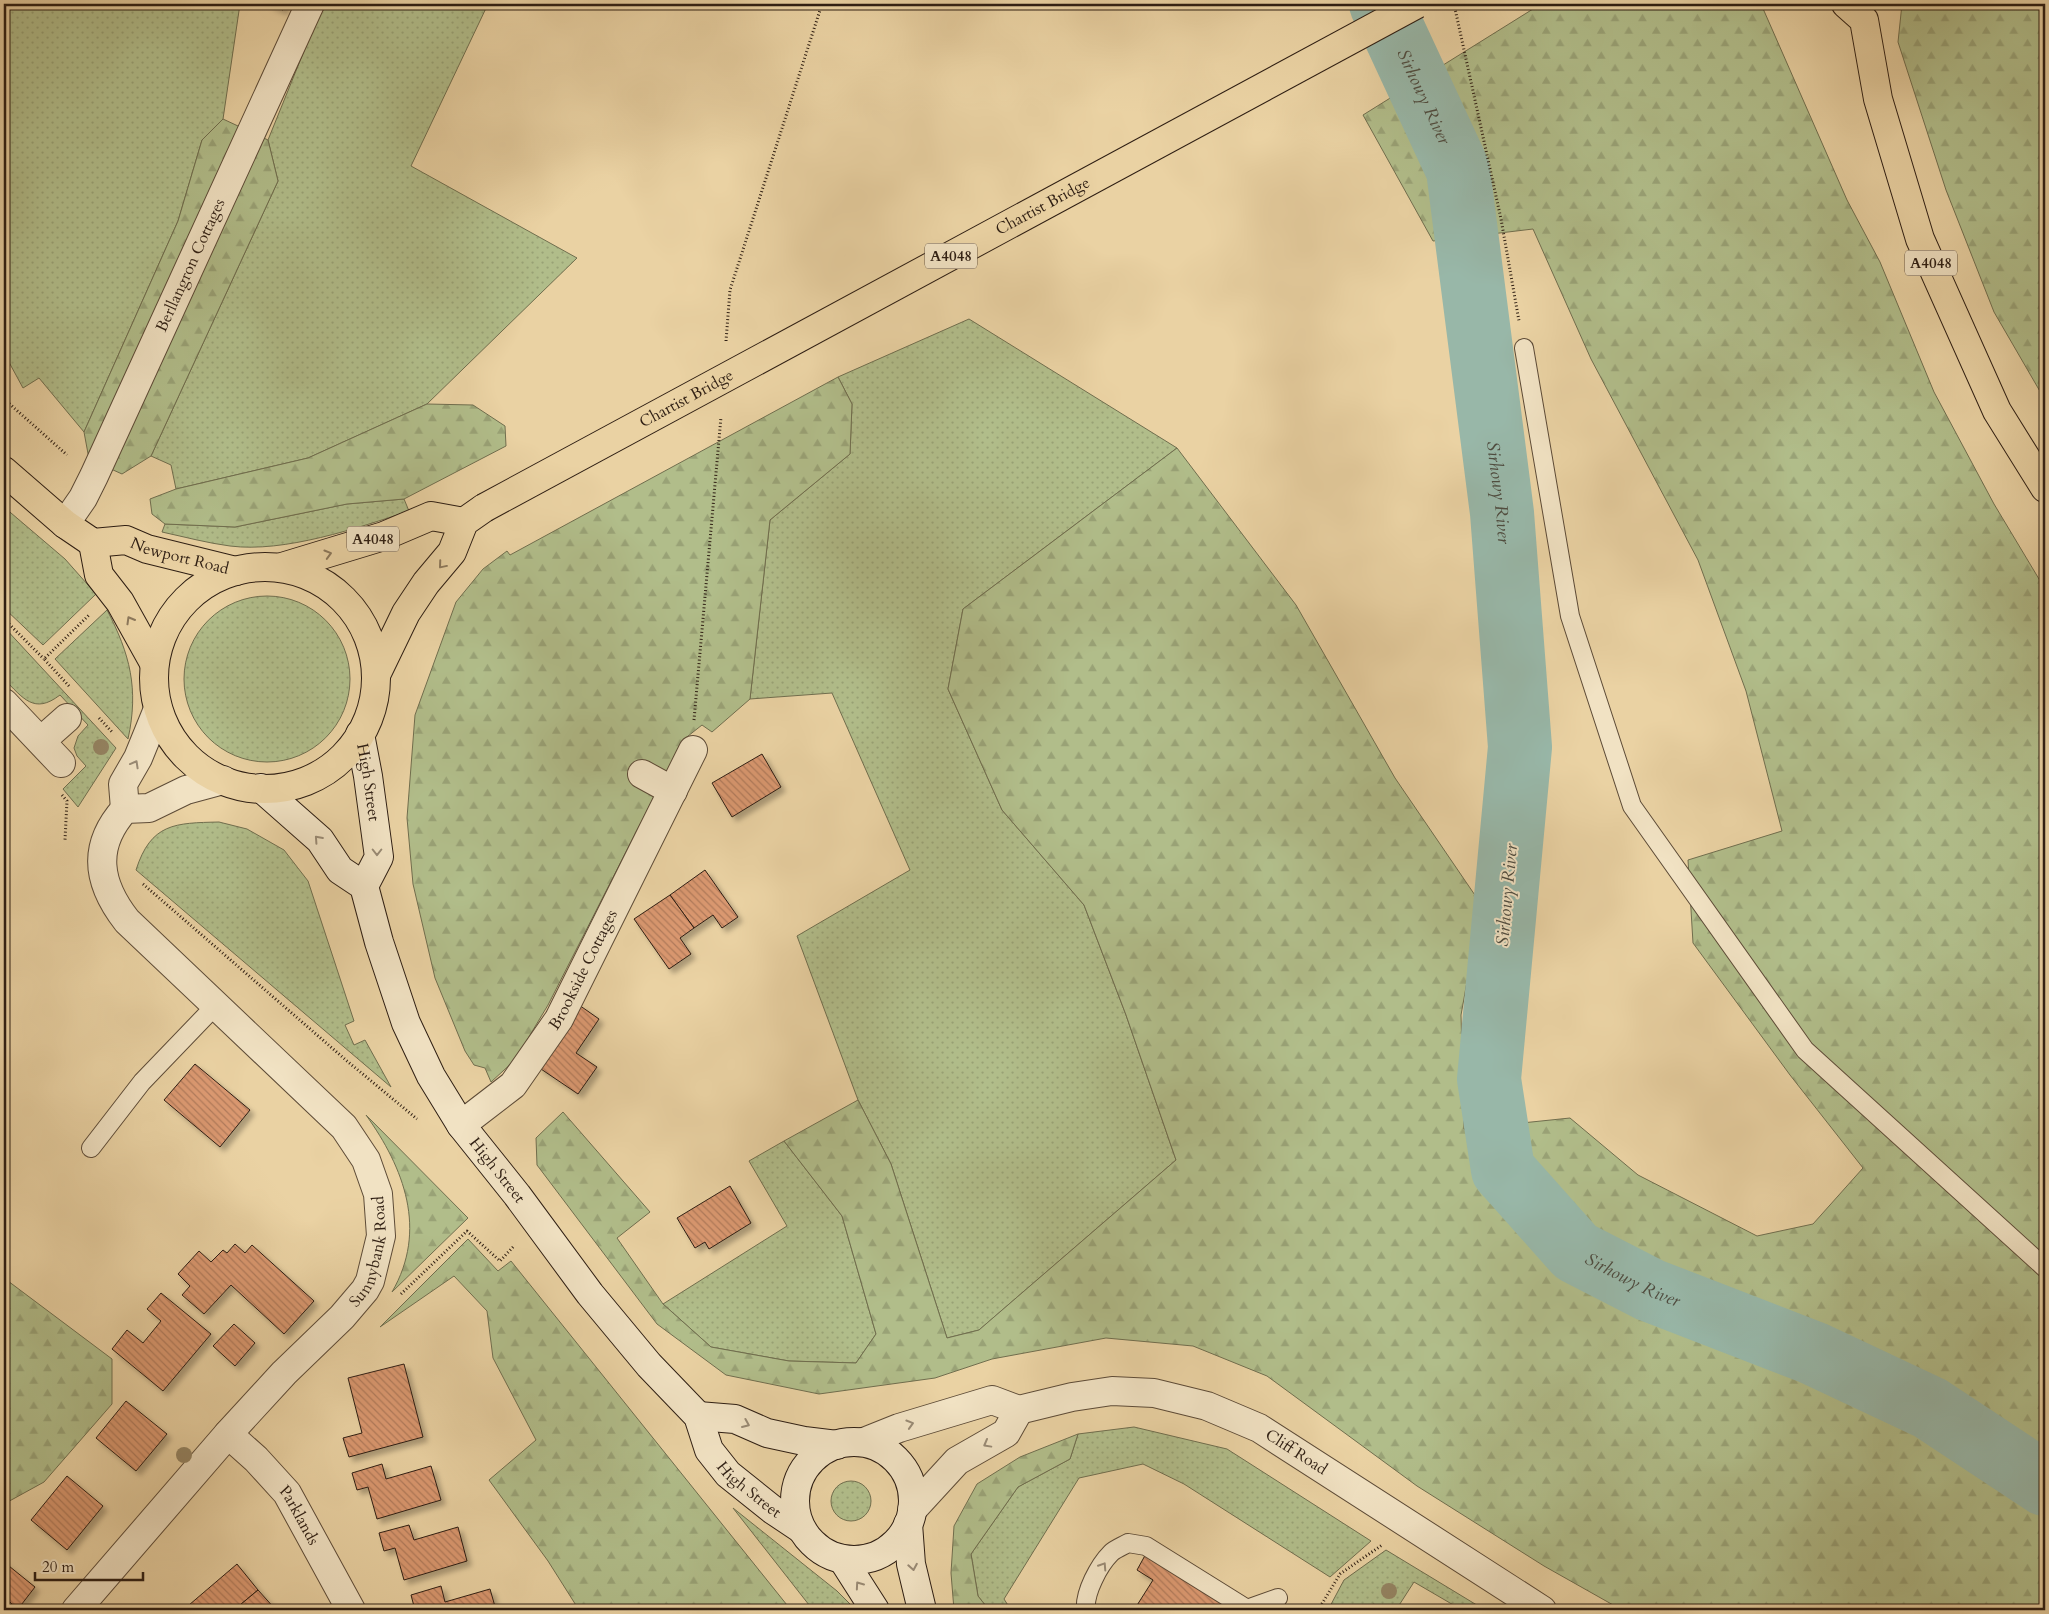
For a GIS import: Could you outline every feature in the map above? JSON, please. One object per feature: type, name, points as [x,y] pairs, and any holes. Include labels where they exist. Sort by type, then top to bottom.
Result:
[{"type":"main road","name":"Chartist Bridge","points":[[474,515],[1417,4]]},
{"type":"main road","name":"A4048","points":[[1861,9],[1878,99],[1920,239],[1997,411],[2045,488]]},
{"type":"main road","points":[[4,471],[64,524],[93,543],[99,575],[120,602],[154,663]]},
{"type":"main road","points":[[376,675],[406,613],[426,583],[452,552],[474,515]]},
{"type":"main road","name":"A4048","points":[[281,567],[384,536],[431,516],[474,515]]},
{"type":"main road","name":"Newport Road","points":[[93,543],[126,540],[147,549],[236,571]]},
{"type":"main road","points":[[281,567],[301,569],[320,580],[350,605],[370,638],[377,683],[368,721],[347,754],[318,776],[282,789],[243,788],[197,766],[173,737],[155,702],[154,663],[166,626],[177,609],[206,583],[236,571],[242,568],[281,567]]},
{"type":"street","name":"Berllangron Cottages","points":[[64,524],[83,498],[94,476],[310,4]]},
{"type":"street","points":[[4,703],[61,763]]},
{"type":"street","points":[[41,741],[71,705]]},
{"type":"street","points":[[158,709],[138,758],[123,784],[125,809],[149,808],[186,790],[223,780]]},
{"type":"street","name":"High Street","points":[[360,734],[379,857],[364,886],[379,942],[406,1023],[431,1076],[460,1125],[517,1195],[590,1294],[649,1365],[698,1416],[709,1450],[728,1474],[773,1510],[800,1528]]},
{"type":"street","name":"Brookside Cottages","points":[[460,1125],[513,1085],[559,1019],[694,750]]},
{"type":"street","points":[[642,774],[673,791]]},
{"type":"street","points":[[261,788],[320,840],[340,870],[364,886]]},
{"type":"street","name":"Sunnybank Road","points":[[76,1610],[228,1434],[284,1373],[342,1317],[365,1290],[370,1281],[382,1236],[378,1194],[366,1160],[344,1128],[128,921],[113,902],[103,875],[102,858],[109,831],[125,809]]},
{"type":"street","name":"Cliff Road","points":[[1019,1410],[1072,1397],[1112,1391],[1154,1393],[1207,1406],[1259,1428],[1542,1610]]},
{"type":"street","points":[[864,1442],[899,1428],[992,1400],[1019,1410],[1006,1434],[957,1461],[910,1517],[911,1564],[922,1610]]},
{"type":"street","points":[[698,1416],[735,1419],[767,1433],[804,1441],[837,1445]]},
{"type":"street","name":"Parklands","points":[[228,1434],[256,1458],[287,1493],[351,1610]]},
{"type":"street","points":[[843,1442],[864,1442],[884,1449],[900,1462],[908,1474],[914,1494],[910,1517],[903,1536],[896,1544],[878,1556],[864,1560],[843,1560],[830,1556],[813,1544],[800,1528],[795,1512],[795,1491],[800,1476],[812,1459],[837,1445],[843,1442]]},
{"type":"street","points":[[843,1560],[875,1610]]},
{"type":"lane","points":[[1524,348],[1570,616],[1632,806],[1805,1050],[2045,1268]]},
{"type":"lane","points":[[91,1148],[142,1082],[216,1005]]},
{"type":"lane","points":[[1086,1610],[1085,1602],[1092,1582],[1111,1552],[1128,1543],[1146,1546],[1247,1609],[1278,1598]]},
{"type":"path","points":[[1454,4],[1501,219],[1524,348]]},
{"type":"path","points":[[4,399],[70,458]]},
{"type":"path","points":[[44,658],[96,608]]},
{"type":"path","points":[[4,619],[44,658],[71,705]]},
{"type":"path","points":[[94,713],[120,740]]},
{"type":"path","points":[[61,763],[54,784],[67,801],[65,840]]},
{"type":"path","points":[[103,875],[131,876],[152,890],[347,1061],[420,1121]]},
{"type":"path","points":[[424,1270],[467,1231],[500,1261],[518,1241]]},
{"type":"path","points":[[1320,1607],[1340,1574],[1386,1542]]},
{"type":"green space","points":[[4,4],[240,4],[223,119],[202,140],[178,221],[84,432],[39,378],[23,388],[4,353]]},
{"type":"green space","points":[[323,4],[488,4],[411,166],[577,258],[427,404],[308,458],[176,489],[171,465],[151,456],[278,181],[268,140]]},
{"type":"green space","points":[[1541,4],[1761,4],[1847,200],[1880,262],[1934,392],[1994,504],[2045,589],[2045,1610],[1622,1610],[1544,1566],[1417,1486],[1267,1376],[1193,1346],[1106,1338],[992,1359],[935,1378],[819,1394],[726,1375],[657,1324],[537,1165],[536,1138],[563,1112],[650,1212],[617,1238],[663,1304],[711,1347],[789,1361],[856,1363],[876,1334],[842,1216],[784,1141],[858,1100],[891,1164],[947,1338],[979,1330],[1176,1160],[1126,1015],[1084,905],[1002,810],[948,689],[963,609],[1177,448],[1296,605],[1395,778],[1481,904],[1461,1015],[1464,1129],[1570,1118],[1638,1175],[1757,1236],[1813,1224],[1863,1168],[1790,1075],[1693,943],[1688,860],[1782,831],[1746,691],[1698,560],[1591,359],[1533,229],[1433,241],[1363,115]]},
{"type":"green space","points":[[1902,4],[2045,4],[2045,400],[1994,312],[1946,190],[1898,42]]},
{"type":"green space","points":[[223,119],[268,140],[278,181],[151,456],[122,474],[89,459],[84,432],[178,221],[202,140]]},
{"type":"green space","points":[[969,319],[1177,448],[963,609],[948,689],[1002,810],[1084,905],[1126,1015],[1176,1160],[979,1330],[947,1338],[891,1164],[858,1100],[797,936],[910,870],[832,693],[750,699],[770,520],[850,454],[852,404],[838,377]]},
{"type":"green space","points":[[838,377],[852,404],[850,454],[770,520],[750,699],[712,732],[702,725],[683,740],[548,1005],[515,1060],[491,1082],[485,1068],[474,1065],[465,1051],[435,978],[413,884],[407,818],[415,715],[456,602],[483,569],[507,551],[510,555]]},
{"type":"green space","points":[[427,404],[473,405],[505,426],[506,446],[404,499],[347,504],[235,527],[165,524],[152,514],[150,499],[176,489],[308,458]]},
{"type":"green space","points":[[404,499],[409,511],[321,538],[274,546],[230,546],[162,532],[165,524],[235,527],[347,504]]},
{"type":"green space","points":[[4,507],[65,559],[96,594],[43,645],[4,608]]},
{"type":"green space","points":[[267,596],[299,603],[313,610],[326,620],[336,633],[343,647],[350,679],[343,711],[336,725],[326,738],[313,748],[299,755],[267,762],[235,755],[221,748],[208,738],[198,725],[191,711],[184,679],[191,647],[198,633],[208,620],[221,610],[235,603]]},
{"type":"green space","points":[[107,610],[122,642],[130,672],[133,704],[128,739],[55,659]]},
{"type":"green space","points":[[4,627],[116,748],[78,807],[63,789],[86,766],[77,756],[74,748],[78,736],[88,725],[60,695],[43,704],[29,702],[4,679]]},
{"type":"green space","points":[[219,822],[247,829],[284,850],[308,881],[354,1021],[345,1025],[354,1045],[365,1040],[391,1087],[136,870],[142,854],[157,834],[177,825]]},
{"type":"green space","points":[[366,1115],[468,1218],[392,1292],[403,1269],[408,1246],[410,1223],[407,1200],[391,1156],[380,1135]]},
{"type":"green space","points":[[784,1141],[842,1216],[876,1334],[856,1363],[789,1361],[711,1347],[663,1304],[787,1226],[749,1161]]},
{"type":"green space","points":[[468,1239],[498,1271],[511,1261],[791,1610],[579,1610],[548,1561],[489,1480],[536,1440],[493,1358],[487,1311],[454,1276],[380,1327]]},
{"type":"green space","points":[[4,1278],[112,1359],[112,1404],[44,1482],[4,1504]]},
{"type":"green space","points":[[1134,1427],[1227,1449],[1371,1541],[1330,1577],[1184,1484],[1143,1464],[1079,1478],[1004,1599],[1011,1610],[989,1610],[978,1596],[971,1554],[1018,1487],[1070,1459],[1078,1434]]},
{"type":"green space","points":[[1078,1434],[1070,1459],[1018,1487],[971,1554],[978,1596],[989,1610],[954,1610],[951,1573],[954,1526],[977,1484],[1020,1457]]},
{"type":"green space","points":[[851,1481],[865,1487],[871,1501],[865,1515],[851,1521],[837,1515],[831,1501],[837,1487]]},
{"type":"green space","points":[[733,1508],[837,1591],[856,1610],[813,1610]]},
{"type":"green space","points":[[1386,1550],[1485,1610],[1462,1610],[1414,1582],[1396,1610],[1373,1604],[1371,1610],[1328,1610],[1344,1580]]},
{"type":"building","points":[[268,4],[286,4],[283,10]]},
{"type":"building","points":[[762,754],[781,787],[732,817],[712,783]]},
{"type":"building","points":[[705,870],[738,917],[722,928],[713,915],[694,928],[670,895]]},
{"type":"building","points":[[670,895],[694,928],[680,938],[691,954],[669,969],[634,919]]},
{"type":"building","points":[[579,1005],[599,1019],[576,1053],[597,1067],[578,1094],[538,1067]]},
{"type":"building","points":[[195,1064],[250,1110],[220,1147],[164,1100]]},
{"type":"building","points":[[730,1186],[751,1223],[709,1249],[705,1242],[695,1248],[677,1218]]},
{"type":"building","points":[[235,1244],[245,1253],[252,1245],[314,1301],[284,1334],[231,1285],[204,1314],[182,1295],[190,1286],[178,1274],[199,1251],[211,1262],[223,1250],[227,1253]]},
{"type":"building","points":[[161,1293],[211,1334],[163,1391],[112,1349],[127,1330],[143,1343],[161,1321],[147,1309]]},
{"type":"building","points":[[234,1324],[255,1343],[235,1366],[213,1346]]},
{"type":"building","points":[[404,1364],[423,1437],[349,1457],[343,1438],[362,1433],[348,1378]]},
{"type":"building","points":[[126,1401],[167,1434],[136,1471],[96,1438]]},
{"type":"building","points":[[382,1464],[386,1479],[431,1466],[441,1500],[377,1519],[368,1487],[357,1490],[352,1473]]},
{"type":"building","points":[[67,1476],[103,1506],[67,1550],[31,1520]]},
{"type":"building","points":[[409,1525],[414,1540],[458,1527],[467,1561],[404,1580],[395,1548],[384,1551],[379,1533]]},
{"type":"building","points":[[1148,1550],[1246,1610],[1134,1610],[1153,1580],[1137,1570]]},
{"type":"building","points":[[4,1562],[35,1587],[18,1609],[4,1597]]},
{"type":"building","points":[[237,1564],[258,1590],[234,1610],[194,1610],[189,1605]]},
{"type":"building","points":[[441,1586],[445,1602],[490,1589],[496,1610],[415,1610],[411,1595]]},
{"type":"building","points":[[258,1590],[276,1610],[234,1610]]},
{"type":"waterway","name":"Sirhowy River","points":[[1381,4],[1458,170],[1502,513],[1520,747],[1489,1079],[1503,1170],[1576,1252],[1650,1290],[1813,1353],[1930,1408],[2045,1484]]}]
